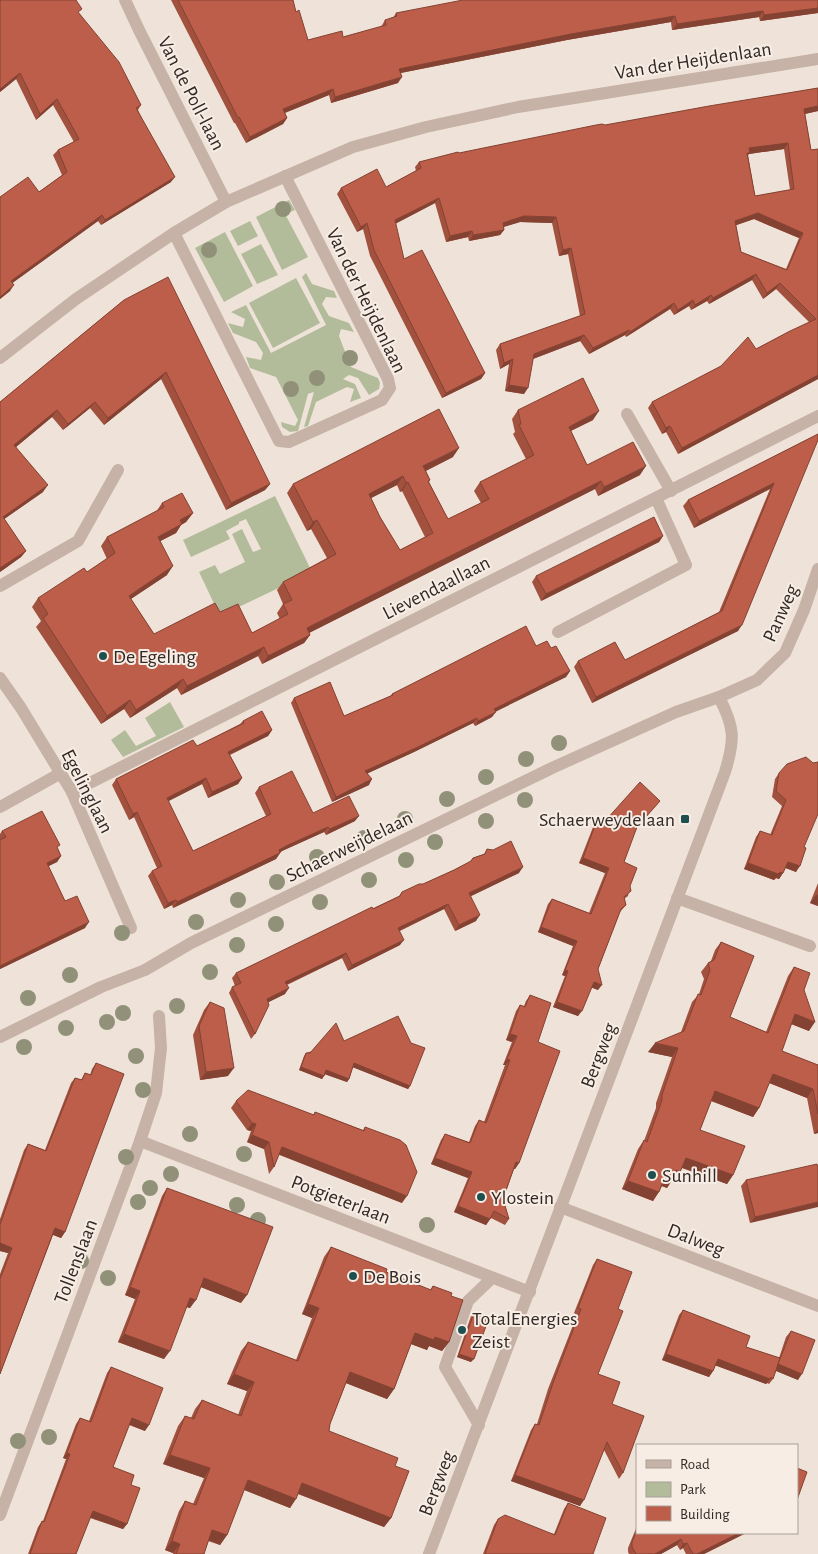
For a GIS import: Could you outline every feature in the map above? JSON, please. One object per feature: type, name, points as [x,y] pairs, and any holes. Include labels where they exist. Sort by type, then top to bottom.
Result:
[{"type":"street","name":"Van de Poll-laan","points":[[125,0],[226,202]]},
{"type":"street","name":"Van der Heijdenlaan","points":[[0,358],[76,299],[174,233],[226,202],[353,147],[426,127],[518,107],[818,59]]},
{"type":"street","name":"Van der Heijdenlaan","points":[[174,233],[279,440],[288,442],[382,400],[390,388],[388,380],[285,176]]},
{"type":"street","points":[[627,414],[671,491]]},
{"type":"street","name":"Lievendaallaan","points":[[72,792],[818,416]]},
{"type":"street","points":[[0,586],[78,541],[118,470]]},
{"type":"street","points":[[558,632],[686,565],[656,498]]},
{"type":"street","name":"Panweg","points":[[719,698],[757,680],[785,653],[804,610],[818,569]]},
{"type":"street","name":"Egelinglaan","points":[[0,678],[21,708],[72,792],[131,928]]},
{"type":"street","name":"Bergweg","points":[[429,1554],[530,1292],[560,1207],[725,772],[732,750],[730,718],[719,698]]},
{"type":"street","name":"Schaerweijdelaan","points":[[0,1036],[101,986],[145,970],[191,943],[552,768],[676,712],[719,698]]},
{"type":"street","points":[[0,807],[61,773]]},
{"type":"street","points":[[677,898],[810,946]]},
{"type":"street","name":"Tollenslaan","points":[[0,1515],[140,1141],[156,1093],[161,1048],[159,1016]]},
{"type":"street","name":"Potgieterlaan","points":[[140,1141],[530,1292]]},
{"type":"street","name":"Dalweg","points":[[560,1207],[818,1306]]},
{"type":"street","points":[[478,1425],[445,1367],[468,1302],[492,1278]]},
{"type":"green space","points":[[289,200],[295,210],[285,214],[308,257],[282,270],[256,217]]},
{"type":"green space","points":[[250,221],[258,236],[238,246],[230,231]]},
{"type":"green space","points":[[225,232],[253,286],[224,302],[195,248]]},
{"type":"green space","points":[[261,244],[278,275],[257,284],[241,254]]},
{"type":"green space","points":[[306,273],[312,284],[334,291],[337,298],[326,297],[322,304],[329,316],[349,323],[354,332],[341,329],[339,336],[351,367],[378,378],[380,383],[379,389],[369,395],[358,378],[349,375],[343,379],[355,384],[361,398],[350,402],[354,389],[347,387],[316,402],[308,426],[304,427],[314,392],[308,394],[298,431],[290,432],[282,427],[281,422],[295,426],[298,420],[276,377],[250,368],[246,357],[261,360],[263,353],[256,342],[233,333],[228,323],[243,327],[245,319],[231,312],[246,305],[271,353],[326,325],[302,277]]},
{"type":"green space","points":[[296,278],[320,323],[273,348],[249,303]]},
{"type":"green space","points":[[275,496],[312,572],[220,616],[199,572],[215,565],[220,574],[245,562],[232,534],[242,529],[253,552],[261,549],[246,519],[226,531],[230,539],[191,557],[183,540]]},
{"type":"green space","points":[[170,702],[184,727],[123,757],[111,740],[125,730],[136,746],[156,736],[145,718]]},
{"type":"building","points":[[0,0],[76,0],[82,9],[78,12],[119,62],[141,105],[136,108],[175,177],[105,220],[102,215],[11,281],[14,285],[0,297],[0,197],[28,177],[39,192],[67,172],[58,150],[79,139],[57,99],[40,114],[20,73],[0,89]]},
{"type":"building","points":[[178,0],[293,0],[296,12],[299,10],[308,40],[342,31],[343,37],[386,25],[385,20],[397,16],[396,13],[463,0],[818,0],[818,8],[764,15],[763,11],[677,24],[675,16],[571,34],[399,69],[402,77],[335,97],[333,89],[283,109],[287,118],[250,137],[238,118]]},
{"type":"building","points":[[818,88],[818,106],[804,109],[811,150],[818,149],[818,375],[682,448],[670,426],[666,428],[652,402],[721,366],[748,337],[756,349],[816,319],[780,283],[767,293],[756,274],[713,298],[711,295],[695,305],[693,300],[678,310],[674,303],[630,332],[629,330],[593,348],[584,335],[534,354],[528,388],[509,385],[513,359],[504,363],[500,344],[585,314],[571,248],[563,250],[556,217],[524,216],[503,223],[504,230],[473,235],[472,231],[450,236],[439,198],[395,220],[404,259],[422,250],[485,373],[446,393],[374,250],[367,223],[361,227],[341,188],[377,169],[386,187],[421,168],[419,162],[458,152],[596,125]],"holes":[[[788,143],[794,189],[755,196],[747,153],[750,153],[749,148]],[[758,213],[803,233],[787,270],[741,252],[735,221]]]},
{"type":"building","points":[[168,277],[270,484],[231,503],[166,372],[108,418],[95,402],[68,424],[57,410],[14,445],[48,485],[3,517],[26,551],[0,568],[0,402],[124,300]]},
{"type":"building","points":[[583,378],[599,411],[569,427],[587,465],[633,442],[646,466],[604,487],[601,481],[404,579],[307,628],[310,635],[268,656],[264,647],[187,686],[183,679],[136,710],[130,700],[107,716],[43,618],[48,614],[38,598],[84,568],[87,572],[115,553],[107,537],[164,507],[162,503],[182,493],[193,513],[180,520],[182,524],[158,537],[173,566],[129,596],[154,634],[215,603],[220,612],[238,604],[252,633],[288,614],[283,604],[292,600],[283,582],[336,554],[317,520],[313,522],[293,484],[439,409],[459,448],[423,466],[430,480],[428,481],[448,519],[489,499],[480,482],[534,455],[519,425],[521,424],[518,410]],"holes":[[[403,476],[406,483],[408,482],[433,533],[400,550],[380,517],[369,494]]]},
{"type":"building","points":[[818,434],[818,440],[742,625],[596,697],[578,661],[615,642],[625,660],[722,611],[774,483],[699,521],[688,500]]},
{"type":"building","points":[[654,517],[663,536],[546,594],[536,576]]},
{"type":"building","points":[[526,626],[536,646],[547,641],[551,648],[556,646],[570,671],[494,709],[496,712],[478,721],[477,718],[365,771],[372,779],[336,797],[294,698],[330,682],[344,716],[393,695]]},
{"type":"building","points":[[262,711],[272,730],[228,752],[242,778],[212,792],[206,778],[167,798],[193,851],[271,814],[259,787],[292,771],[313,813],[349,796],[359,816],[330,829],[328,827],[286,846],[279,850],[280,853],[177,902],[176,900],[168,903],[152,871],[162,866],[137,812],[133,814],[116,779],[193,740],[197,746],[244,723],[243,721]]},
{"type":"building","points":[[806,757],[813,763],[818,762],[818,814],[804,847],[806,848],[800,866],[788,862],[783,873],[780,872],[778,874],[748,863],[760,831],[772,835],[786,800],[776,791],[779,773],[787,764]]},
{"type":"building","points":[[640,782],[660,801],[637,827],[624,862],[637,868],[630,886],[631,891],[624,897],[626,905],[621,909],[598,969],[602,985],[594,982],[582,1011],[557,1002],[568,971],[565,970],[577,941],[541,927],[552,899],[591,914],[609,868],[583,858],[598,817],[606,820]]},
{"type":"building","points":[[42,811],[60,845],[57,847],[61,856],[47,863],[65,901],[77,896],[89,922],[0,966],[0,840],[6,837],[2,831]]},
{"type":"building","points":[[511,841],[523,867],[469,893],[480,915],[459,925],[448,904],[398,928],[404,940],[352,965],[346,953],[285,982],[289,988],[267,999],[269,1005],[255,1034],[232,987],[241,983],[236,973],[372,907],[373,909],[400,896],[402,892],[454,870],[473,858],[485,854],[487,849],[493,850]]},
{"type":"building","points":[[721,942],[754,956],[730,1017],[768,1033],[794,967],[810,973],[804,990],[815,1022],[795,1014],[782,1051],[818,1065],[818,1114],[813,1089],[773,1074],[759,1108],[715,1091],[700,1130],[745,1146],[733,1175],[686,1158],[680,1172],[676,1170],[673,1179],[665,1176],[659,1192],[628,1181],[644,1140],[647,1142],[678,1048],[655,1043],[684,1031],[698,994],[701,995],[710,970],[708,963],[714,960]]},
{"type":"building","points":[[530,995],[551,1003],[538,1042],[560,1051],[519,1163],[516,1162],[503,1199],[509,1219],[494,1211],[490,1219],[458,1206],[472,1172],[435,1158],[445,1134],[470,1143],[479,1120],[486,1123],[510,1060],[507,1059],[517,1036],[510,1034],[520,1005],[525,1007]]},
{"type":"building","points":[[210,1002],[224,1008],[234,1068],[206,1072],[199,1026]]},
{"type":"building","points":[[398,1016],[411,1043],[425,1048],[410,1086],[354,1063],[349,1079],[326,1070],[324,1076],[301,1067],[306,1053],[310,1053],[336,1023],[344,1041]]},
{"type":"building","points":[[96,1063],[124,1074],[65,1232],[55,1228],[0,1374],[0,1279],[12,1248],[0,1243],[0,1225],[28,1144],[46,1151],[75,1078],[82,1080],[85,1073],[91,1075]]},
{"type":"building","points":[[248,1090],[314,1115],[315,1112],[364,1131],[365,1127],[400,1140],[406,1145],[417,1172],[407,1196],[282,1147],[274,1167],[269,1142],[252,1135],[256,1124],[252,1123],[236,1101]]},
{"type":"building","points":[[817,1164],[818,1202],[755,1217],[746,1180]]},
{"type":"building","points":[[167,1188],[273,1227],[247,1295],[204,1278],[196,1300],[190,1298],[170,1351],[124,1334],[140,1291],[130,1287]]},
{"type":"building","points":[[331,1247],[387,1269],[386,1272],[431,1290],[433,1286],[452,1293],[451,1296],[463,1300],[449,1342],[435,1337],[434,1340],[415,1333],[394,1389],[350,1372],[330,1424],[329,1431],[398,1458],[395,1466],[409,1471],[391,1518],[302,1483],[296,1499],[248,1480],[227,1535],[212,1530],[204,1554],[176,1554],[180,1544],[172,1541],[185,1501],[196,1505],[210,1468],[170,1455],[185,1416],[194,1419],[202,1400],[241,1416],[254,1382],[234,1374],[248,1342],[298,1361],[319,1308],[308,1304]]},
{"type":"building","points":[[597,1259],[632,1272],[618,1309],[623,1311],[598,1374],[620,1382],[612,1404],[644,1416],[623,1473],[607,1442],[584,1500],[515,1475],[535,1424],[539,1425],[581,1309],[578,1308]]},
{"type":"building","points":[[683,1310],[750,1336],[746,1347],[780,1358],[773,1379],[718,1359],[713,1371],[666,1354]]},
{"type":"building","points":[[474,1313],[489,1318],[474,1359],[459,1354]]},
{"type":"building","points":[[791,1331],[815,1340],[802,1374],[778,1364]]},
{"type":"building","points":[[111,1367],[163,1388],[149,1425],[132,1418],[113,1467],[134,1475],[131,1485],[140,1488],[127,1524],[93,1511],[76,1554],[30,1554],[70,1454],[67,1453],[80,1418],[91,1422]]},
{"type":"building","points":[[798,1468],[807,1472],[798,1497]]},
{"type":"building","points":[[568,1503],[606,1518],[593,1554],[485,1554],[498,1519],[505,1515],[555,1535]]},
{"type":"building","points":[[636,1532],[636,1534],[737,1534],[697,1554],[693,1554],[687,1543],[683,1544],[681,1539],[655,1554],[636,1554],[632,1547]]},
{"type":"place","name":"De Egeling","points":[[103,656]]},
{"type":"place","name":"Schaerweydelaan","points":[[685,819]]},
{"type":"place","name":"Sunhill","points":[[652,1175]]},
{"type":"place","name":"Ylostein","points":[[481,1197]]},
{"type":"place","name":"De Bois","points":[[353,1276]]},
{"type":"place","name":"TotalEnergies Zeist","points":[[462,1330]]}]
